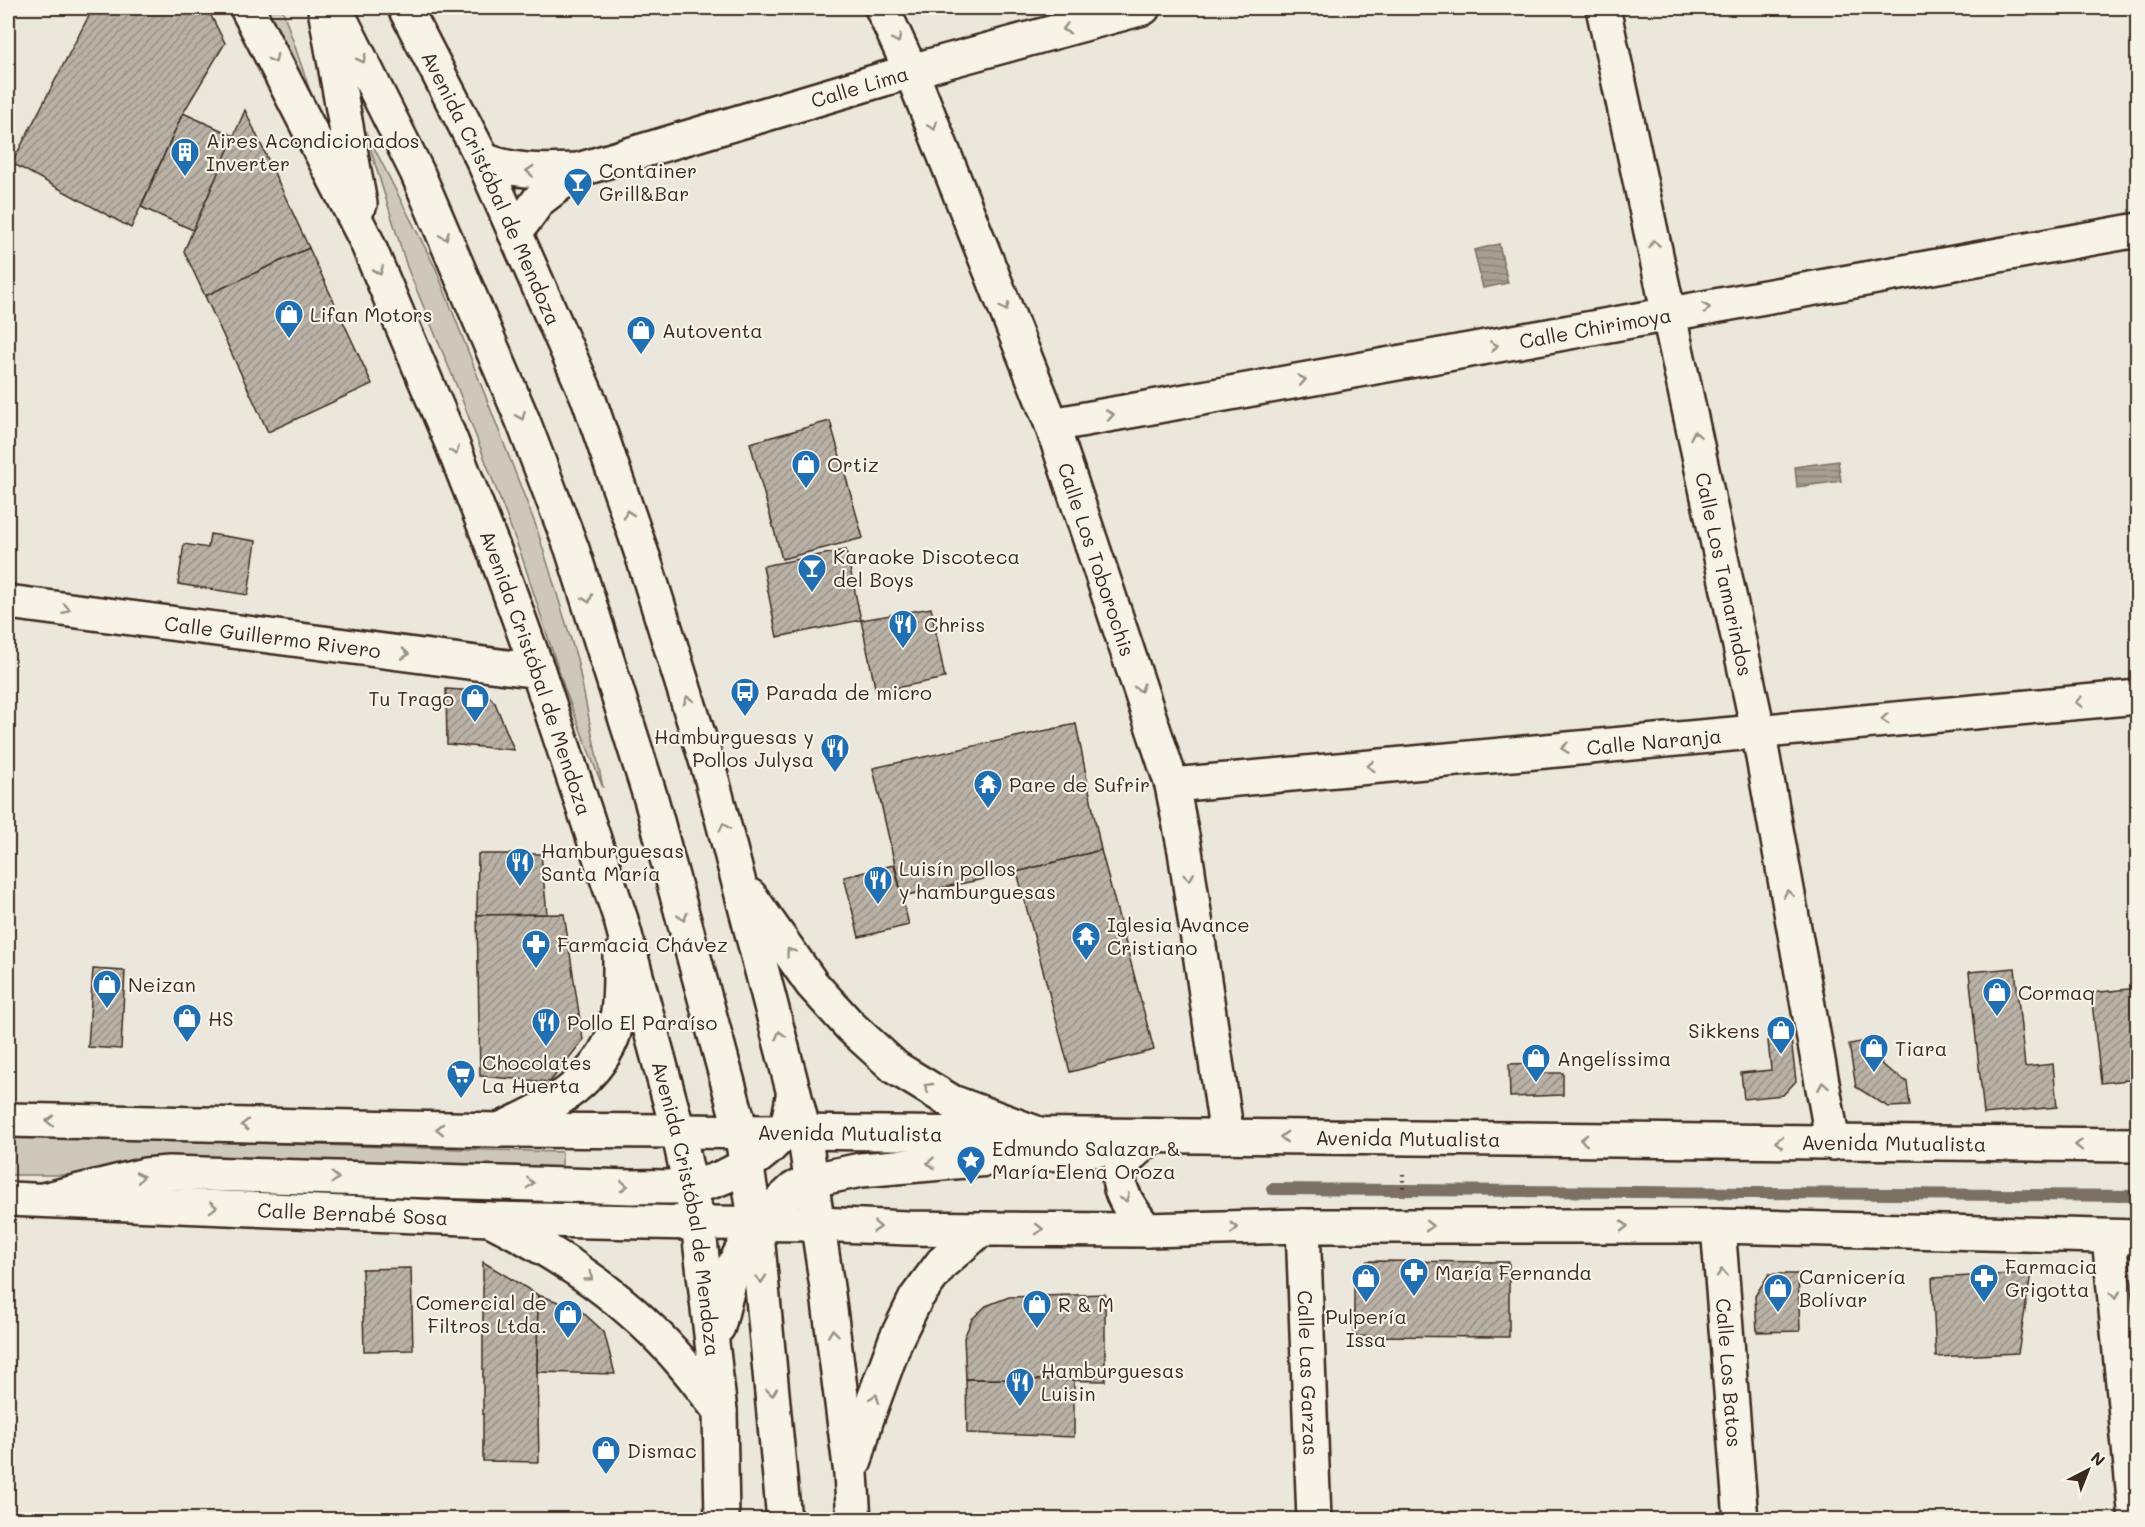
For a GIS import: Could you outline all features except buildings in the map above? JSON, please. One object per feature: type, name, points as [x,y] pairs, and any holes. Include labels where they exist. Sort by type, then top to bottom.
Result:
[{"type":"main road","name":"Avenida Cristóbal de Mendoza","points":[[247,8],[366,240],[451,441],[538,671],[621,920],[678,1131],[698,1223],[720,1411],[722,1520]]},
{"type":"main road","points":[[325,8],[366,240]]},
{"type":"main road","points":[[335,8],[417,172],[523,421],[572,549],[651,800],[741,1131],[756,1224],[784,1520]]},
{"type":"main road","name":"Avenida Cristóbal de Mendoza","points":[[405,8],[483,160],[593,411],[643,557],[711,776],[794,1092],[794,1131],[812,1180],[851,1474],[854,1520]]},
{"type":"main road","name":"Calle Los Toborochis","points":[[882,8],[911,71],[1052,425],[1172,784],[1185,851],[1227,1136]]},
{"type":"main road","name":"Calle Lima","points":[[483,160],[507,169],[578,170],[911,71],[1143,8]]},
{"type":"main road","name":"Calle Los Tamarindos","points":[[1603,8],[1758,730],[1833,1143]]},
{"type":"main road","name":"Calle Lima","points":[[515,233],[539,200],[578,170]]},
{"type":"main road","name":"Calle Chirimoya","points":[[1052,425],[2138,230]]},
{"type":"main road","name":"Calle Guillermo Rivero","points":[[8,602],[538,671]]},
{"type":"main road","name":"Calle Naranja","points":[[1172,784],[2138,697]]},
{"type":"main road","points":[[737,878],[813,984],[851,1027],[896,1068],[952,1102],[1039,1134]]},
{"type":"main road","points":[[499,1130],[557,1101],[579,1085],[595,1068],[612,1037],[620,996],[621,920]]},
{"type":"main road","points":[[8,1120],[499,1130],[678,1131]]},
{"type":"main road","name":"Avenida Mutualista","points":[[678,1131],[2138,1145]]},
{"type":"main road","points":[[42,1200],[145,1175],[169,1173],[690,1186],[723,1177],[746,1165],[794,1131]]},
{"type":"main road","points":[[713,1348],[733,1267],[756,1224],[794,1189],[812,1180],[861,1170],[1104,1149],[1155,1136]]},
{"type":"main road","points":[[1146,1230],[1128,1206],[1120,1190],[1119,1173],[1125,1160],[1136,1148],[1155,1136]]},
{"type":"main road","name":"Calle Bernabé Sosa","points":[[8,1199],[490,1219],[698,1223]]},
{"type":"main road","points":[[490,1219],[540,1245],[592,1279],[639,1318],[683,1363],[720,1411]]},
{"type":"main road","points":[[698,1223],[1146,1230],[1302,1226],[1718,1226],[2123,1237],[2136,1520]]},
{"type":"main road","name":"Calle Las Garzas","points":[[1302,1226],[1314,1520]]},
{"type":"main road","name":"Calle Los Batos","points":[[1718,1226],[1741,1520]]},
{"type":"main road","points":[[851,1474],[866,1421],[896,1339],[916,1298],[942,1263],[981,1229]]},
{"type":"shaded area","points":[[262,8],[282,8],[314,103]]},
{"type":"shaded area","points":[[364,128],[436,269],[536,526],[577,659],[603,788],[565,690],[522,557],[458,389],[407,267]]},
{"type":"shaded area","points":[[1499,244],[1508,283],[1483,288],[1474,250]]},
{"type":"shaded area","points":[[1838,461],[1841,481],[1797,487],[1795,467]]},
{"type":"shaded area","points":[[8,1136],[562,1152],[562,1173],[133,1163],[72,1175],[8,1175]]},
{"type":"waterway","points":[[1272,1189],[2138,1196]]},
{"type":"place","name":"Aires Acondicionados Inverter","points":[[185,178]]},
{"type":"place","name":"Container Grill&Bar","points":[[578,208]]},
{"type":"place","name":"Lifan Motors","points":[[289,340]]},
{"type":"place","name":"Autoventa","points":[[641,356]]},
{"type":"place","name":"Ortiz","points":[[806,490]]},
{"type":"place","name":"Karaoke Discoteca del Boys","points":[[812,594]]},
{"type":"place","name":"Chriss","points":[[903,650]]},
{"type":"place","name":"Parada de micro","points":[[745,718]]},
{"type":"place","name":"Tu Trago","points":[[475,724]]},
{"type":"place","name":"Hamburguesas y Pollos Julysa","points":[[835,774]]},
{"type":"place","name":"Pare de Sufrir","points":[[988,810]]},
{"type":"place","name":"Hamburguesas Santa María","points":[[520,888]]},
{"type":"place","name":"Luisín pollos y hamburguesas","points":[[878,906]]},
{"type":"place","name":"Iglesia Avance Cristiano","points":[[1086,962]]},
{"type":"place","name":"Farmacia Chávez","points":[[536,970]]},
{"type":"place","name":"Neizan","points":[[107,1010]]},
{"type":"place","name":"Cormaq","points":[[1997,1018]]},
{"type":"place","name":"HS","points":[[187,1044]]},
{"type":"place","name":"Pollo El Paraíso","points":[[546,1048]]},
{"type":"place","name":"Sikkens","points":[[1781,1056]]},
{"type":"place","name":"Tiara","points":[[1874,1074]]},
{"type":"place","name":"Angelíssima","points":[[1536,1084]]},
{"type":"place","name":"Chocolates La Huerta","points":[[461,1100]]},
{"type":"place","name":"Edmundo Salazar & María Elena Oroza","points":[[971,1186]]},
{"type":"place","name":"María Fernanda","points":[[1414,1298]]},
{"type":"place","name":"Pulpería Issa","points":[[1366,1304]]},
{"type":"place","name":"Farmacia Grigotta","points":[[1984,1304]]},
{"type":"place","name":"Carnicería Bolívar","points":[[1778,1314]]},
{"type":"place","name":"R & M","points":[[1037,1330]]},
{"type":"place","name":"Comercial de Filtros Ltda.","points":[[568,1340]]},
{"type":"place","name":"Hamburguesas Luisin","points":[[1020,1408]]},
{"type":"place","name":"Dismac","points":[[606,1476]]}]
